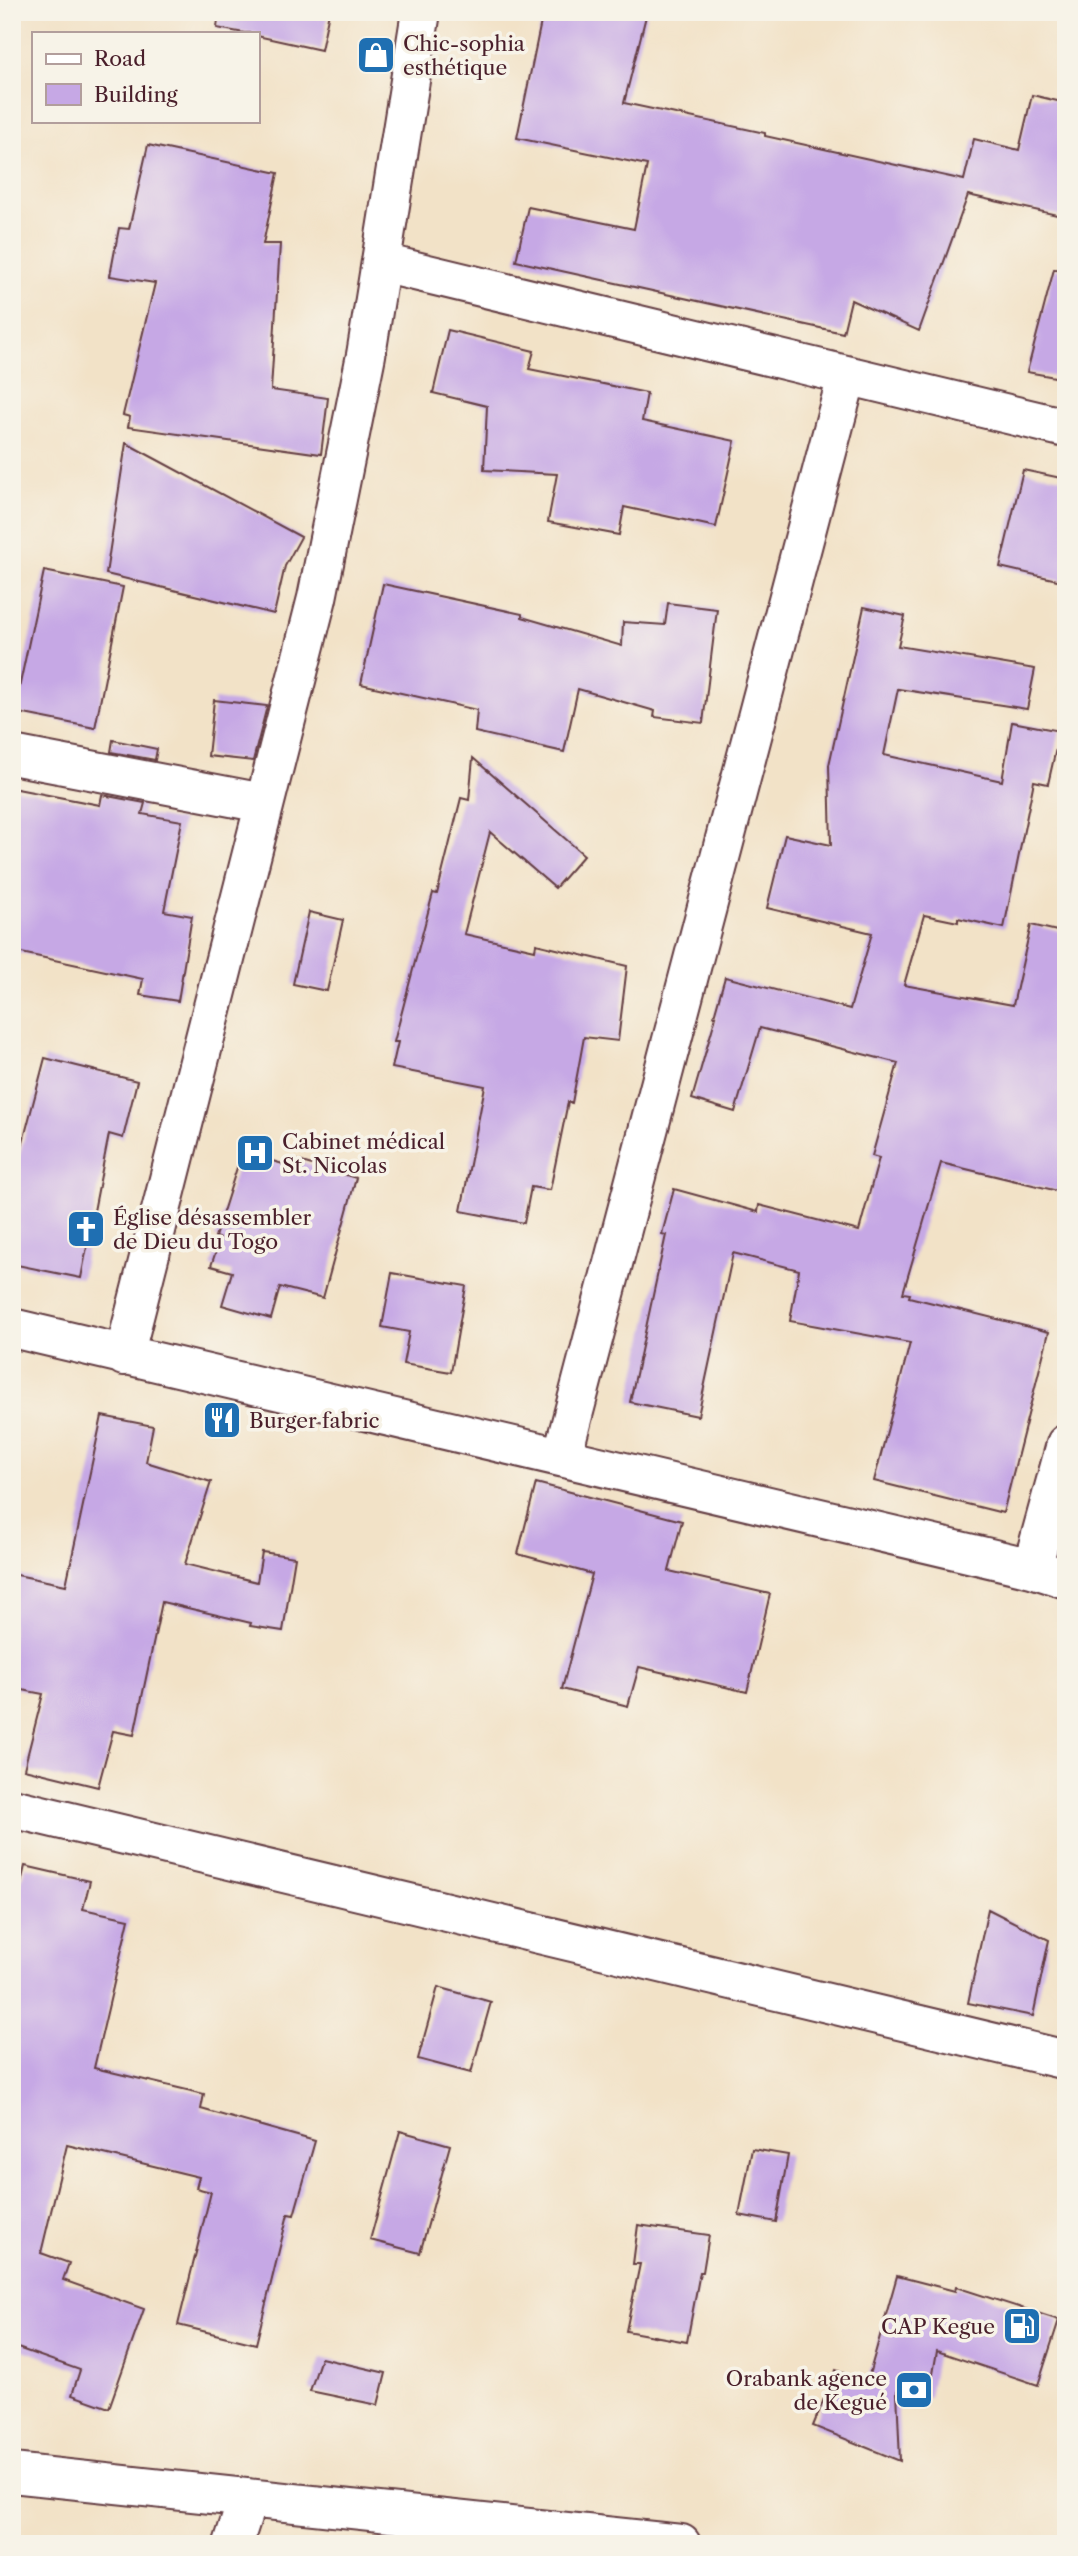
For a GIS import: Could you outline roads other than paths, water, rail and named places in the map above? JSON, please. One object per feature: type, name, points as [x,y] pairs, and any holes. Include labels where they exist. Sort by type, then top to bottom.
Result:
[{"type":"street","points":[[124,1356],[317,598],[382,263],[421,12]]},
{"type":"street","points":[[382,263],[1066,428]]},
{"type":"street","points":[[562,1457],[847,376]]},
{"type":"street","points":[[12,755],[263,803]]},
{"type":"street","points":[[12,1328],[1049,1574],[1066,1444]]},
{"type":"street","points":[[12,1808],[1066,2060]]},
{"type":"street","points":[[12,2473],[681,2544]]},
{"type":"street","points":[[233,2544],[248,2498]]},
{"type":"place","name":"Chic-sophia esthétique","points":[[376,55]]},
{"type":"place","name":"Cabinet médical St. Nicolas","points":[[255,1153]]},
{"type":"place","name":"Église désassembler de Dieu du Togo","points":[[86,1229]]},
{"type":"place","name":"Burger fabric","points":[[222,1420]]},
{"type":"place","name":"CAP Kegue","points":[[1022,2326]]},
{"type":"place","name":"Orabank agence de Kegué","points":[[914,2390]]}]
